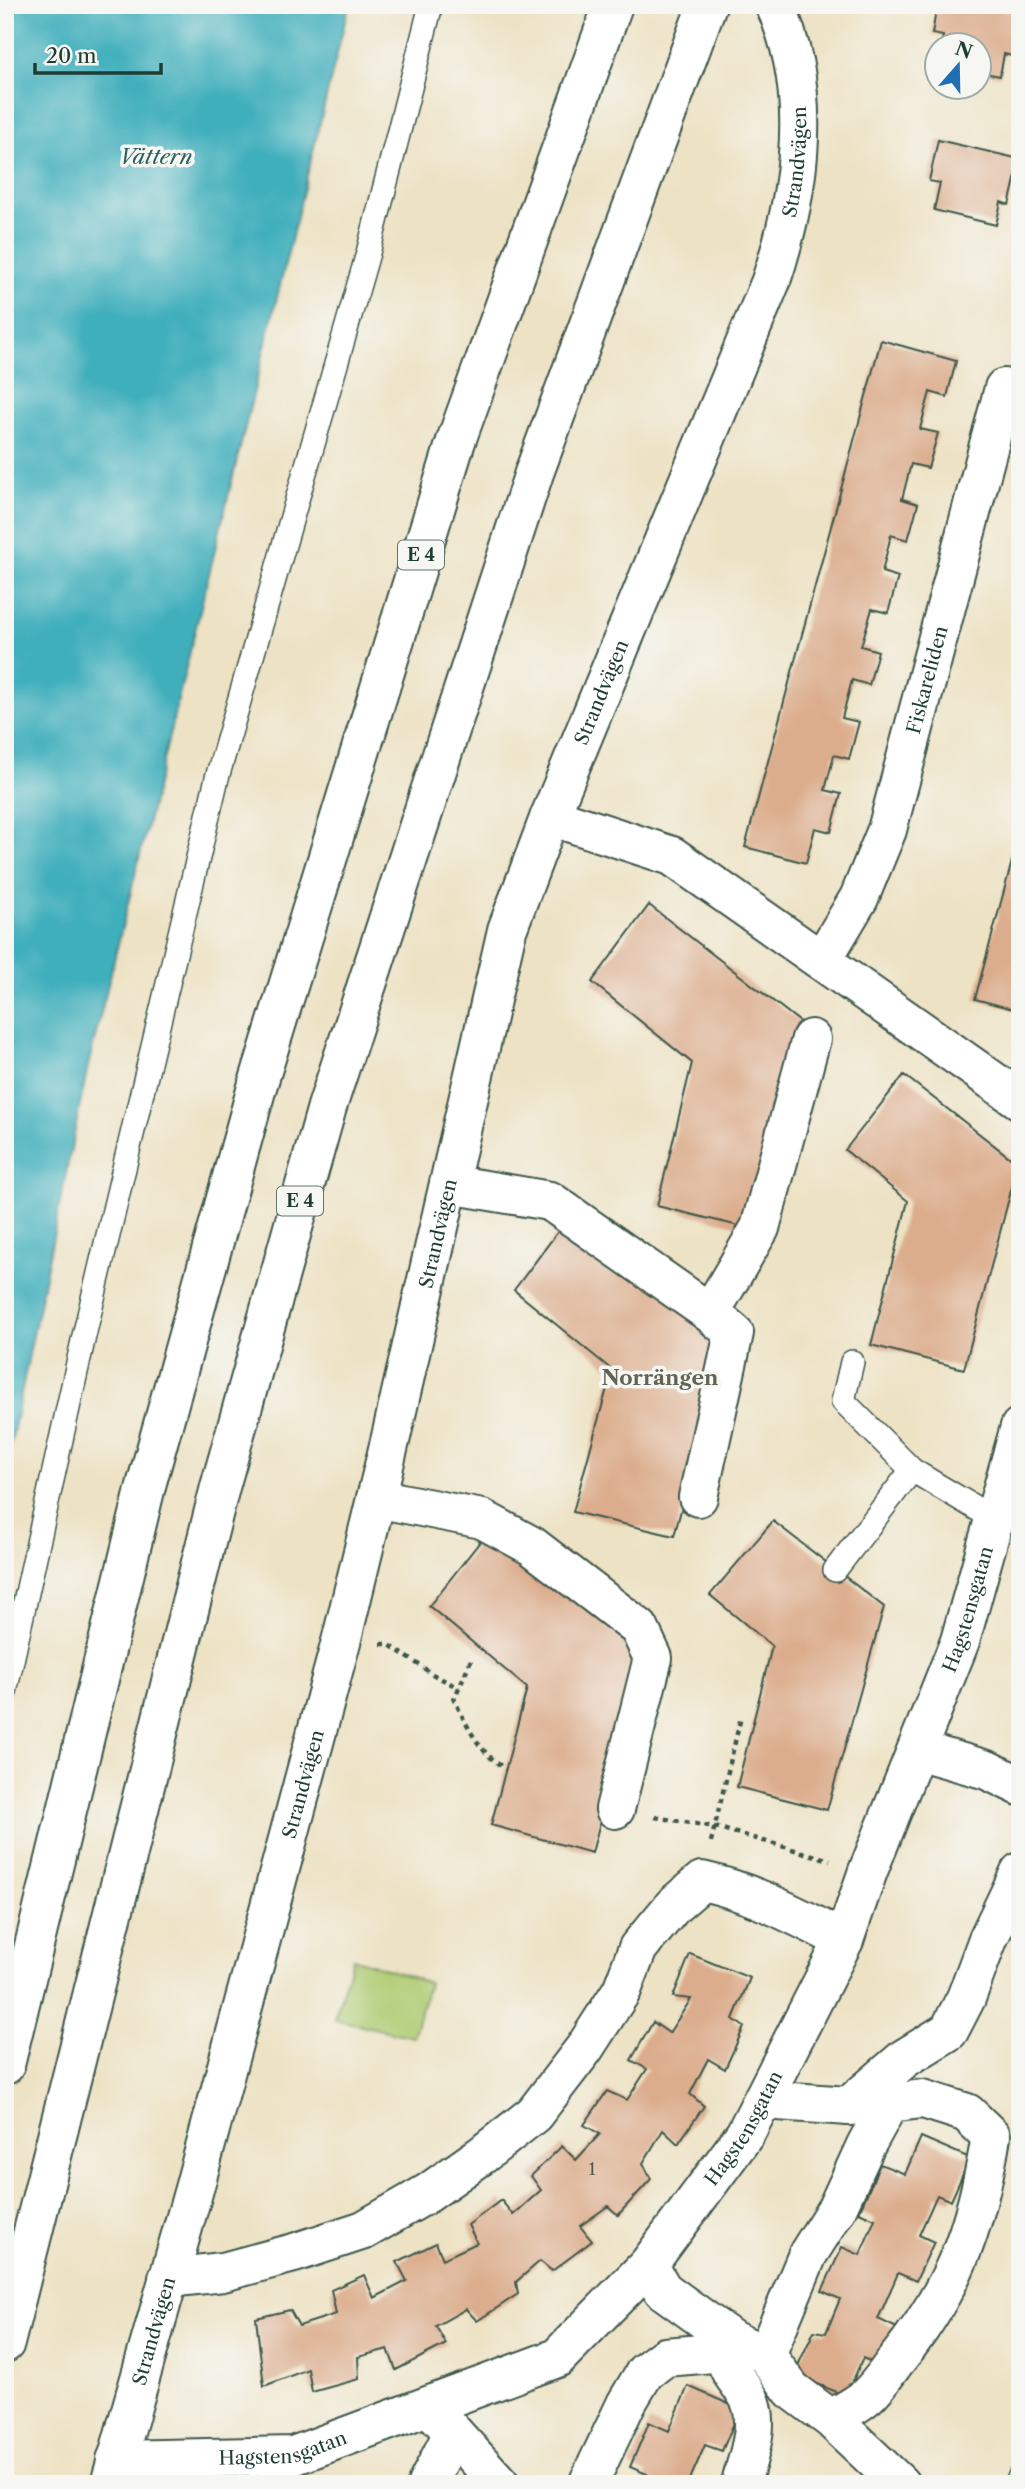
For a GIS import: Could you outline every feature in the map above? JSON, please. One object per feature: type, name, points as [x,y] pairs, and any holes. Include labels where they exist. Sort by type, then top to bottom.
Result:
[{"type":"main road","name":"E 4","points":[[5,2343],[220,1487],[327,1107],[534,473],[707,5]]},
{"type":"main road","name":"Strandvägen","points":[[113,2472],[342,1639],[507,930],[550,816],[771,281],[787,234],[799,141],[799,87],[783,22],[775,5]]},
{"type":"main road","name":"E 4","points":[[5,2065],[147,1482],[257,1087],[456,441],[609,17]]},
{"type":"main road","name":"Fiskareliden","points":[[822,960],[859,898],[887,830],[1004,388]]},
{"type":"main road","points":[[550,816],[672,856],[1020,1100]]},
{"type":"main road","points":[[710,1313],[760,1227],[811,1039]]},
{"type":"main road","points":[[449,1184],[550,1202],[710,1313],[734,1333],[698,1497]]},
{"type":"main road","name":"Hagstensgatan","points":[[113,2472],[293,2456],[557,2358],[648,2265],[745,2134],[844,1940],[868,1871],[960,1641],[1020,1427]]},
{"type":"main road","points":[[376,1498],[482,1519],[531,1546],[639,1628],[653,1658],[615,1809]]},
{"type":"main road","points":[[917,1750],[987,1770],[1020,1786]]},
{"type":"main road","points":[[849,2106],[905,2058],[949,2031],[1020,1872]]},
{"type":"main road","points":[[168,2278],[223,2272],[364,2230],[428,2193],[482,2155],[534,2114],[584,2049],[622,1990],[638,1948],[674,1905],[702,1881],[732,1887],[844,1940]]},
{"type":"main road","points":[[763,2100],[849,2106],[923,2099],[967,2113],[1005,2140],[984,2180],[965,2247],[939,2302],[911,2343],[867,2396],[831,2419]]},
{"type":"main road","points":[[741,2484],[754,2430],[751,2403],[729,2371],[741,2349],[837,2208],[889,2102]]},
{"type":"main road","points":[[648,2265],[663,2290],[831,2419],[900,2484]]},
{"type":"main road","points":[[588,2484],[626,2404],[645,2372],[665,2357],[741,2349]]},
{"type":"main road","points":[[429,2406],[500,2484]]},
{"type":"main road","points":[[427,2484],[453,2433]]},
{"type":"lane","points":[[5,1692],[87,1322],[217,778],[368,253],[431,5]]},
{"type":"lane","points":[[852,1362],[843,1401],[912,1471],[994,1519]]},
{"type":"lane","points":[[835,1570],[912,1471]]},
{"type":"lane","points":[[1017,2484],[1020,2476]]},
{"type":"path","points":[[342,1639],[388,1644],[434,1675],[459,1688]]},
{"type":"path","points":[[471,1660],[454,1699],[474,1740],[493,1762],[506,1769]]},
{"type":"path","points":[[702,1881],[741,1717]]},
{"type":"path","points":[[615,1809],[715,1827],[868,1871]]},
{"type":"green space","points":[[353,1958],[429,1983],[413,2037],[334,2019]]},
{"type":"water","name":"Vättern","points":[[5,5],[349,5],[88,1066],[5,1472]]},
{"type":"building","points":[[937,5],[1000,5],[1020,9],[1012,56],[1004,54],[1000,76],[993,75],[993,32],[932,32]]},
{"type":"building","points":[[938,140],[1020,159],[1009,205],[1001,202],[996,225],[934,210],[940,183],[929,181]]},
{"type":"building","points":[[881,340],[956,361],[947,397],[930,392],[920,429],[938,433],[928,468],[911,464],[902,499],[918,504],[908,540],[891,535],[882,572],[898,577],[888,613],[872,609],[861,646],[878,651],[869,685],[852,680],[842,718],[859,722],[849,759],[834,755],[825,790],[841,794],[831,832],[815,828],[806,863],[745,847]]},
{"type":"building","points":[[1020,835],[1020,1011],[975,999]]},
{"type":"building","points":[[649,905],[804,1025],[751,1229],[657,1206],[692,1063],[592,982]]},
{"type":"building","points":[[904,1075],[1018,1164],[964,1369],[871,1345],[908,1201],[845,1150]]},
{"type":"building","points":[[569,1217],[729,1334],[674,1536],[573,1512],[612,1370],[514,1290]]},
{"type":"building","points":[[773,1521],[884,1607],[827,1810],[737,1787],[772,1646],[710,1595]]},
{"type":"building","points":[[487,1533],[645,1649],[592,1853],[491,1825],[527,1688],[429,1606]]},
{"type":"building","points":[[690,1954],[750,1978],[733,2019],[744,2027],[725,2069],[708,2059],[690,2094],[704,2106],[678,2144],[663,2130],[643,2163],[651,2179],[618,2215],[608,2206],[580,2226],[592,2241],[552,2271],[540,2261],[516,2282],[518,2294],[477,2321],[466,2309],[436,2326],[446,2344],[396,2370],[388,2349],[358,2357],[359,2379],[312,2392],[308,2369],[264,2386],[256,2318],[290,2310],[299,2326],[336,2314],[331,2290],[364,2275],[374,2298],[407,2281],[397,2262],[436,2243],[443,2259],[477,2243],[468,2225],[501,2200],[513,2215],[541,2190],[531,2176],[562,2146],[576,2160],[600,2134],[584,2125],[607,2091],[627,2100],[647,2069],[631,2060],[653,2022],[669,2033],[691,1999],[673,1997]]},
{"type":"building","points":[[921,2137],[970,2158],[951,2201],[937,2195],[919,2235],[934,2242],[916,2281],[898,2273],[878,2319],[897,2328],[880,2366],[863,2358],[846,2396],[794,2374],[814,2331],[826,2333],[840,2299],[822,2291],[842,2247],[860,2255],[875,2219],[859,2212],[880,2164],[905,2174]]},
{"type":"building","points":[[688,2386],[740,2409],[722,2451],[705,2445],[688,2484],[643,2484],[647,2474],[630,2467],[649,2422],[669,2431]]},
{"type":"district","name":"Norrängen","points":[[660,1377]]}]
